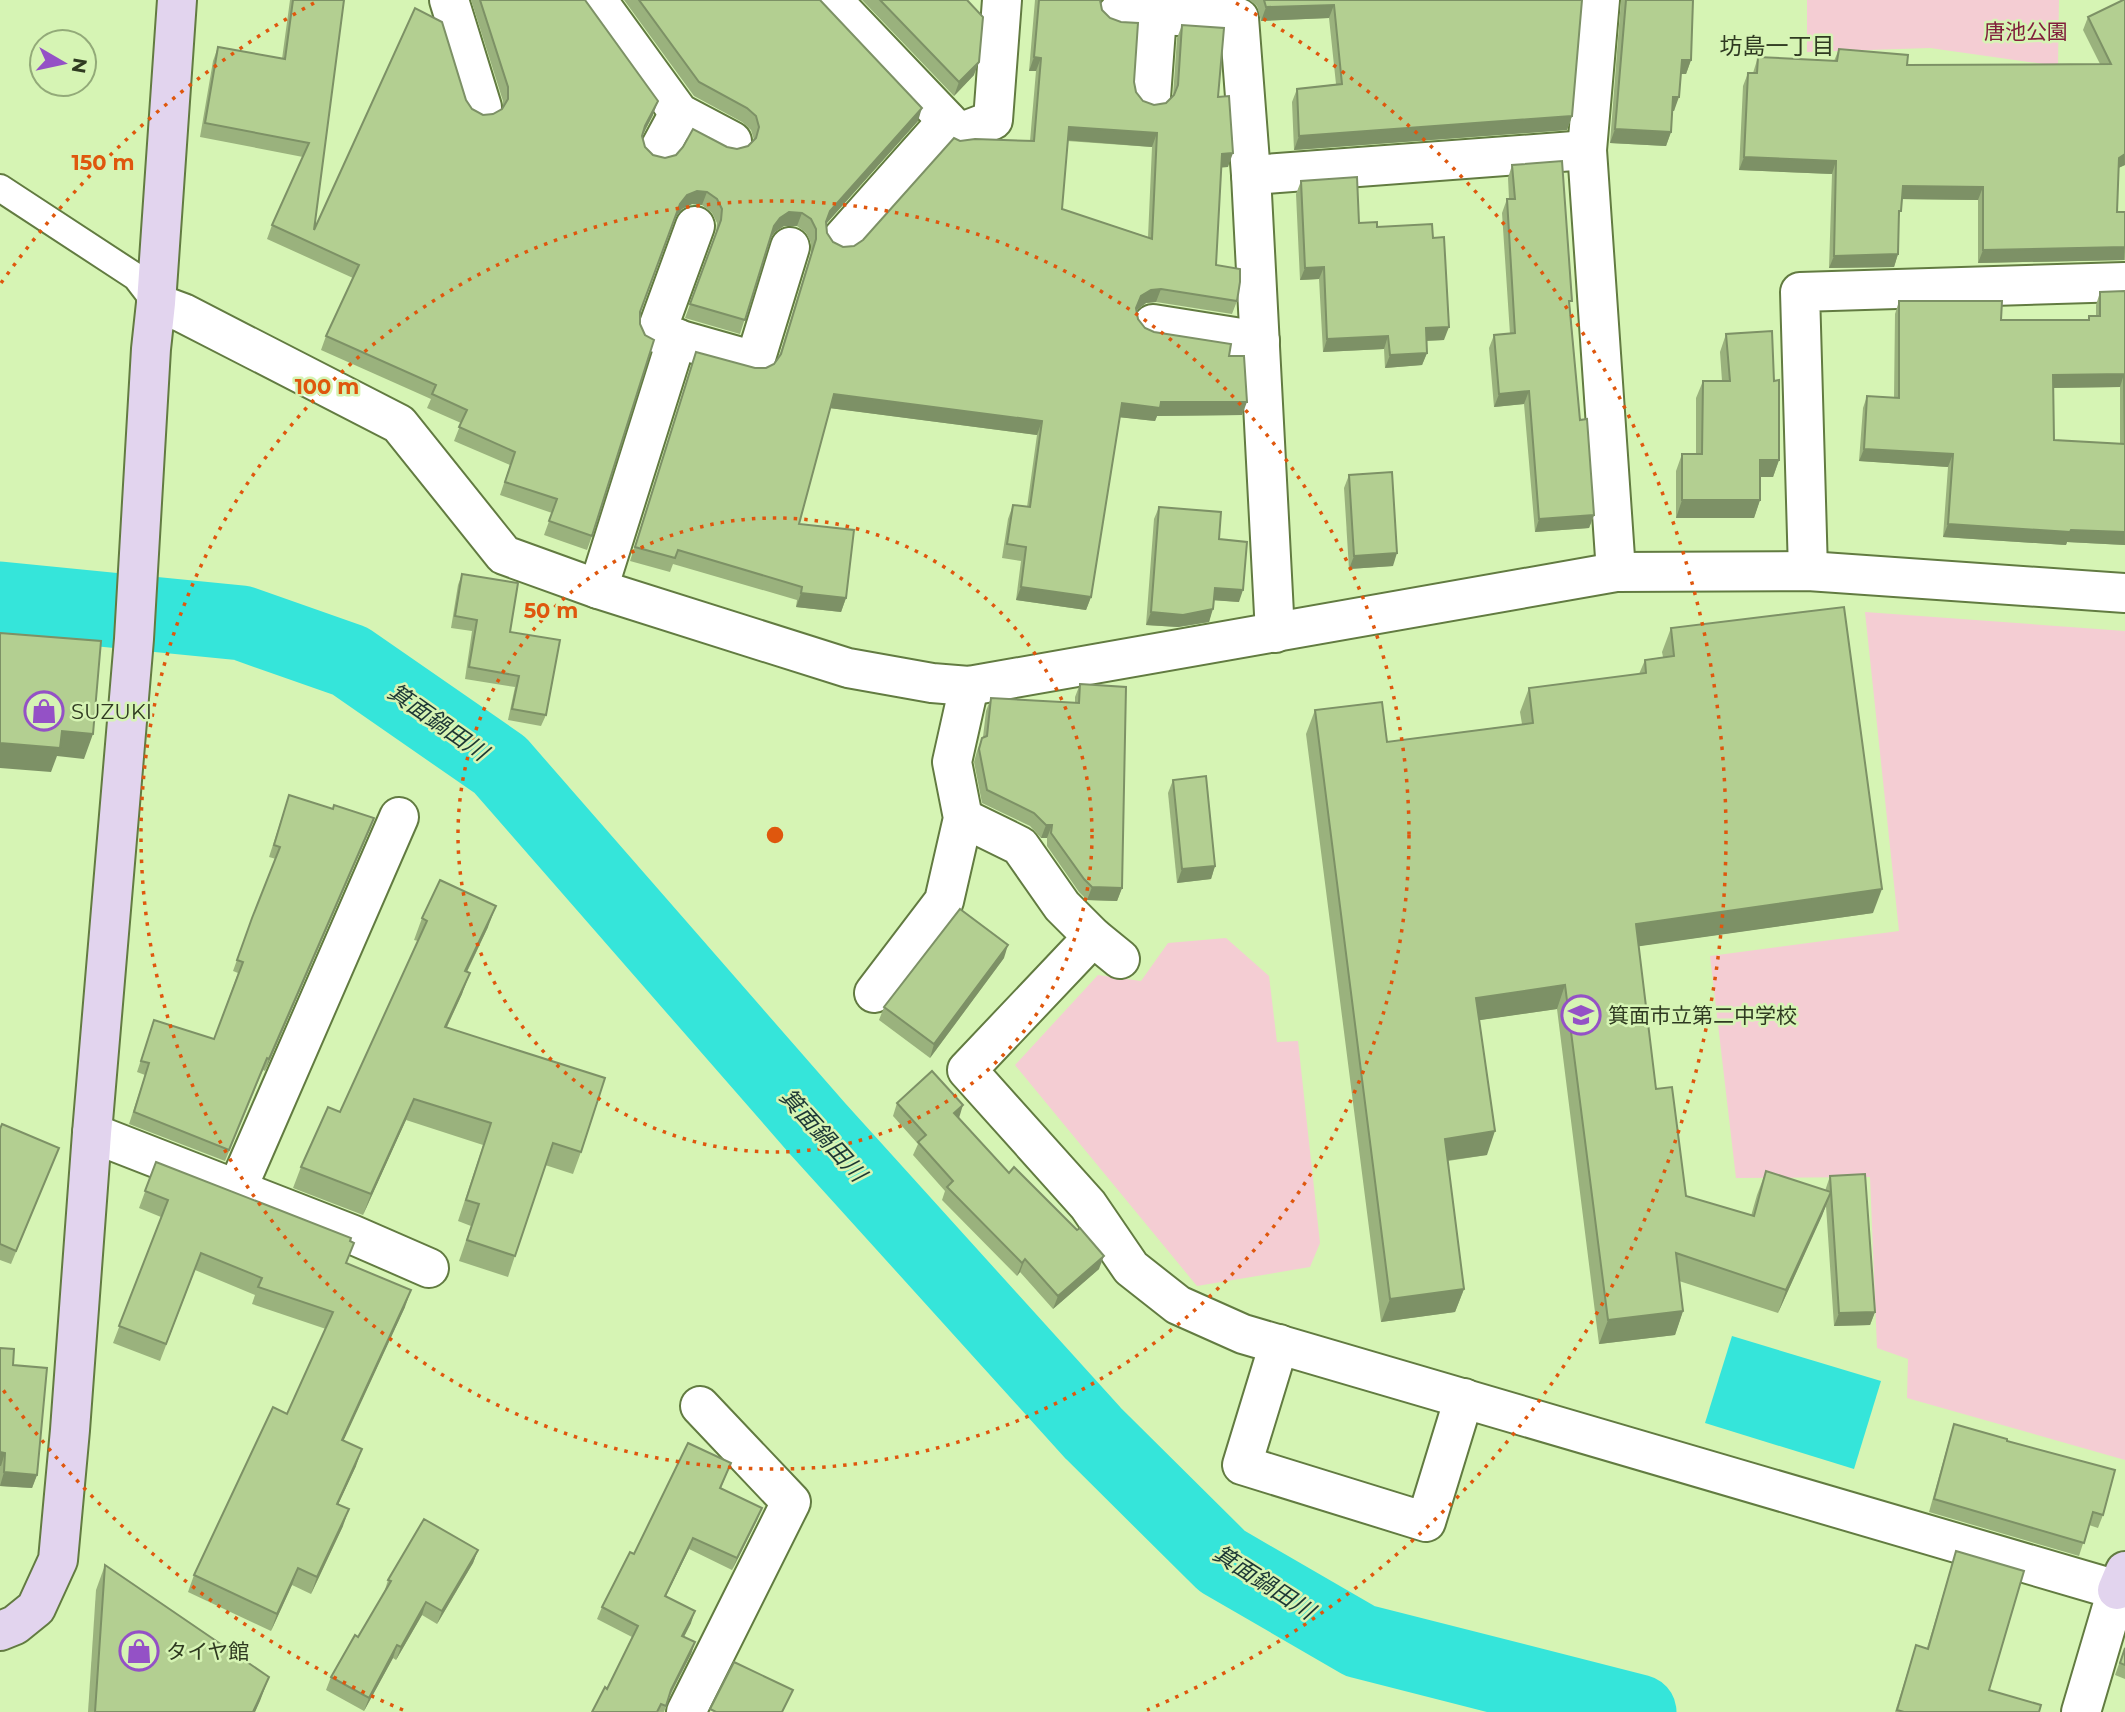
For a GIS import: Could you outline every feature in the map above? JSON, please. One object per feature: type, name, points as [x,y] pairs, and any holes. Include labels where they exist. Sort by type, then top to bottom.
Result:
[{"type":"street","points":[[0,1631],[15,1625],[36,1608],[58,1560],[134,639],[151,349],[177,0]]},
{"type":"street","points":[[449,0],[482,107]]},
{"type":"street","points":[[597,0],[679,113],[732,141]]},
{"type":"street","points":[[832,0],[958,134],[993,120],[1002,0]]},
{"type":"street","points":[[1600,0],[1587,150],[1616,572]]},
{"type":"street","points":[[1117,14],[1239,18],[1251,174],[1275,633]]},
{"type":"street","points":[[1151,97],[1157,15]]},
{"type":"street","points":[[659,150],[679,113]]},
{"type":"street","points":[[842,239],[947,121]]},
{"type":"street","points":[[1251,174],[1587,150]]},
{"type":"street","points":[[695,226],[656,333],[755,361],[790,247]]},
{"type":"street","points":[[1808,571],[1800,292],[2125,282]]},
{"type":"street","points":[[156,303],[183,313],[399,424],[505,555],[598,589],[848,668],[932,683],[969,686],[1616,572],[1808,571],[2125,593]]},
{"type":"street","points":[[1153,324],[1260,341]]},
{"type":"street","points":[[598,589],[677,338]]},
{"type":"street","points":[[874,993],[944,901],[963,818],[952,762],[969,686]]},
{"type":"street","points":[[237,1189],[399,817]]},
{"type":"street","points":[[963,818],[1020,846],[1062,906],[1106,948],[967,1070],[1088,1205],[1130,1268],[1178,1305],[1242,1334],[2121,1580],[2087,1711]]},
{"type":"street","points":[[92,1133],[351,1234],[429,1268]]},
{"type":"street","points":[[1279,1344],[1242,1465],[1426,1522],[1464,1398]]},
{"type":"street","points":[[686,1712],[791,1502],[700,1406]]},
{"type":"lane","points":[[0,188],[136,277],[156,303]]},
{"type":"green space","name":"唐池公園","points":[[1807,0],[2059,0],[2058,66],[1930,48],[1807,52]]},
{"type":"green space","points":[[1865,612],[2125,631],[2125,1460],[1907,1398],[1908,1359],[1877,1348],[1870,1177],[1736,1178],[1710,956],[1899,931]]},
{"type":"green space","points":[[1226,938],[1269,976],[1277,1042],[1298,1041],[1320,1243],[1310,1267],[1197,1286],[1015,1065],[1098,975],[1141,981],[1168,943]]},
{"type":"water","points":[[1732,1336],[1881,1381],[1854,1469],[1705,1423]]},
{"type":"building","points":[[293,0],[344,0],[314,230],[415,8],[442,22],[466,100],[472,109],[483,115],[502,109],[508,99],[508,87],[480,0],[585,0],[658,101],[642,136],[645,147],[653,155],[665,158],[676,155],[693,129],[727,147],[737,149],[748,146],[756,138],[759,127],[756,116],[747,108],[699,82],[639,0],[820,0],[922,108],[830,211],[826,222],[827,233],[833,242],[843,247],[854,246],[863,240],[954,138],[960,141],[1034,141],[1041,58],[1034,57],[1039,0],[1100,0],[1102,10],[1110,18],[1138,23],[1134,82],[1136,92],[1143,101],[1154,105],[1166,103],[1174,95],[1178,85],[1182,25],[1224,28],[1218,97],[1229,96],[1233,153],[1222,154],[1216,265],[1240,269],[1237,301],[1161,289],[1151,290],[1141,296],[1136,308],[1138,319],[1145,328],[1154,332],[1231,344],[1229,356],[1244,356],[1247,402],[1161,402],[1160,408],[1122,403],[1091,597],[1021,587],[1026,547],[1007,544],[1013,505],[1030,507],[1042,421],[834,394],[799,524],[854,530],[846,598],[801,593],[802,587],[678,550],[675,558],[635,547],[696,352],[755,368],[766,368],[774,364],[781,354],[816,239],[816,229],[811,219],[802,213],[789,212],[780,218],[774,226],[745,320],[690,304],[721,220],[722,209],[717,199],[707,192],[697,191],[687,195],[680,204],[640,312],[640,324],[645,335],[654,340],[592,536],[549,521],[557,499],[505,482],[515,452],[459,427],[467,410],[432,394],[436,385],[326,336],[359,265],[272,225],[309,143],[205,123],[218,47],[285,59]],"holes":[[[1069,127],[1157,133],[1152,239],[1062,209]]]},
{"type":"building","points":[[880,0],[967,0],[983,17],[979,62],[959,82]]},
{"type":"building","points":[[1264,0],[1582,0],[1572,116],[1299,136],[1297,89],[1342,84],[1334,5],[1266,7]]},
{"type":"building","points":[[1626,0],[1693,0],[1691,60],[1682,60],[1679,97],[1673,97],[1671,132],[1615,129]]},
{"type":"building","points":[[2123,0],[2125,154],[2119,158],[2117,212],[2125,212],[2125,247],[1983,250],[1983,187],[1903,186],[1899,211],[1898,254],[1834,256],[1836,161],[1744,157],[1748,73],[1757,73],[1758,57],[1837,61],[1839,49],[1908,55],[1907,65],[2111,64],[2088,17]]},
{"type":"building","points":[[1562,161],[1572,301],[1569,301],[1580,420],[1587,419],[1594,515],[1539,519],[1529,391],[1499,394],[1494,335],[1515,333],[1507,199],[1515,199],[1512,165]]},
{"type":"building","points":[[1357,177],[1359,223],[1377,222],[1377,227],[1432,224],[1433,238],[1444,237],[1449,327],[1426,328],[1427,353],[1390,355],[1388,336],[1327,339],[1324,267],[1305,268],[1301,181]]},
{"type":"building","points":[[2125,291],[2125,444],[2125,532],[2070,532],[1948,524],[1953,454],[1864,449],[1867,396],[1899,398],[1899,301],[2002,301],[2001,320],[2089,320],[2089,316],[2100,316],[2100,292]],"holes":[[[2124,374],[2125,444],[2054,440],[2053,375]]]},
{"type":"building","points":[[1772,331],[1774,381],[1779,380],[1779,460],[1760,460],[1760,500],[1682,500],[1682,454],[1702,454],[1703,381],[1730,381],[1726,334]]},
{"type":"building","points":[[1392,472],[1397,553],[1354,556],[1349,475]]},
{"type":"building","points":[[1159,507],[1221,512],[1219,539],[1247,542],[1243,590],[1215,588],[1213,609],[1183,615],[1151,612]]},
{"type":"building","points":[[462,574],[518,583],[510,632],[560,640],[546,715],[512,709],[519,676],[469,667],[477,620],[455,616]]},
{"type":"building","points":[[1844,607],[1882,889],[1636,924],[1656,1089],[1672,1087],[1686,1196],[1754,1216],[1766,1171],[1831,1192],[1786,1290],[1676,1253],[1683,1311],[1608,1320],[1565,985],[1476,998],[1495,1131],[1445,1139],[1464,1289],[1390,1299],[1315,710],[1382,702],[1387,742],[1533,723],[1529,688],[1646,673],[1645,660],[1674,656],[1671,628]]},
{"type":"building","name":"SUZUKI","points":[[0,633],[101,641],[93,734],[62,731],[60,748],[0,743]]},
{"type":"building","points":[[1080,684],[1126,687],[1122,888],[1092,887],[1051,833],[1052,825],[1046,825],[1034,813],[987,790],[979,749],[982,738],[987,736],[991,698],[1079,703]]},
{"type":"building","points":[[1206,776],[1215,866],[1182,869],[1173,780]]},
{"type":"building","points":[[289,795],[333,809],[334,805],[374,818],[229,1150],[134,1112],[149,1063],[141,1061],[154,1020],[214,1039],[243,962],[237,960],[280,847],[274,845]]},
{"type":"building","points":[[440,880],[496,906],[465,971],[470,973],[445,1027],[605,1078],[581,1152],[553,1143],[515,1256],[467,1240],[479,1204],[466,1200],[491,1123],[414,1099],[371,1194],[301,1167],[328,1107],[340,1112],[427,921],[422,918]]},
{"type":"building","points":[[960,909],[1008,945],[934,1044],[884,1007]]},
{"type":"building","points":[[932,1071],[963,1105],[954,1113],[1009,1173],[1014,1167],[1077,1230],[1080,1228],[1104,1256],[1058,1296],[1025,1259],[1022,1263],[947,1187],[953,1181],[918,1142],[926,1135],[897,1103]]},
{"type":"building","points":[[2,1124],[59,1148],[16,1251],[0,1244]]},
{"type":"building","points":[[156,1162],[351,1238],[350,1241],[354,1243],[346,1263],[411,1290],[342,1440],[362,1449],[337,1504],[349,1509],[317,1577],[298,1568],[277,1614],[194,1575],[273,1407],[287,1414],[333,1312],[258,1287],[262,1278],[201,1253],[166,1344],[119,1326],[168,1200],[145,1191]]},
{"type":"building","points":[[1865,1174],[1875,1312],[1839,1313],[1830,1176]]},
{"type":"building","points":[[0,1348],[14,1349],[13,1365],[47,1368],[37,1475],[4,1472],[5,1453],[0,1452]]},
{"type":"building","points":[[1954,1424],[2115,1470],[2103,1515],[2093,1512],[2084,1543],[1934,1499]]},
{"type":"building","points":[[688,1443],[731,1463],[720,1488],[762,1508],[737,1558],[693,1538],[665,1596],[695,1611],[682,1636],[695,1642],[666,1706],[661,1704],[657,1712],[592,1712],[605,1687],[607,1689],[638,1626],[602,1607],[630,1552],[634,1554]]},
{"type":"building","points":[[424,1519],[478,1550],[442,1611],[426,1602],[401,1647],[397,1645],[369,1698],[331,1677],[391,1581],[388,1580]]},
{"type":"building","points":[[1956,1551],[2024,1571],[1989,1690],[2041,1705],[2039,1712],[1897,1710],[1916,1645],[1928,1649]]},
{"type":"building","name":"タイヤ館","points":[[105,1565],[269,1677],[253,1712],[95,1712]]},
{"type":"building","points":[[2125,1648],[2125,1665],[2120,1663]]},
{"type":"building","points":[[734,1662],[793,1690],[782,1712],[716,1712],[710,1709]]},
{"type":"waterway","name":"箕面鍋田川","points":[[0,599],[242,623],[350,661],[500,765],[817,1128],[1093,1433],[1222,1561],[1360,1641],[1639,1712]]},
{"type":"place","name":"SUZUKI","points":[[44,711]]},
{"type":"place","name":"箕面市立第二中学校","points":[[1581,1015]]},
{"type":"place","name":"タイヤ館","points":[[139,1651]]},
{"type":"district","name":"坊島一丁目","points":[[1777,46]]}]
